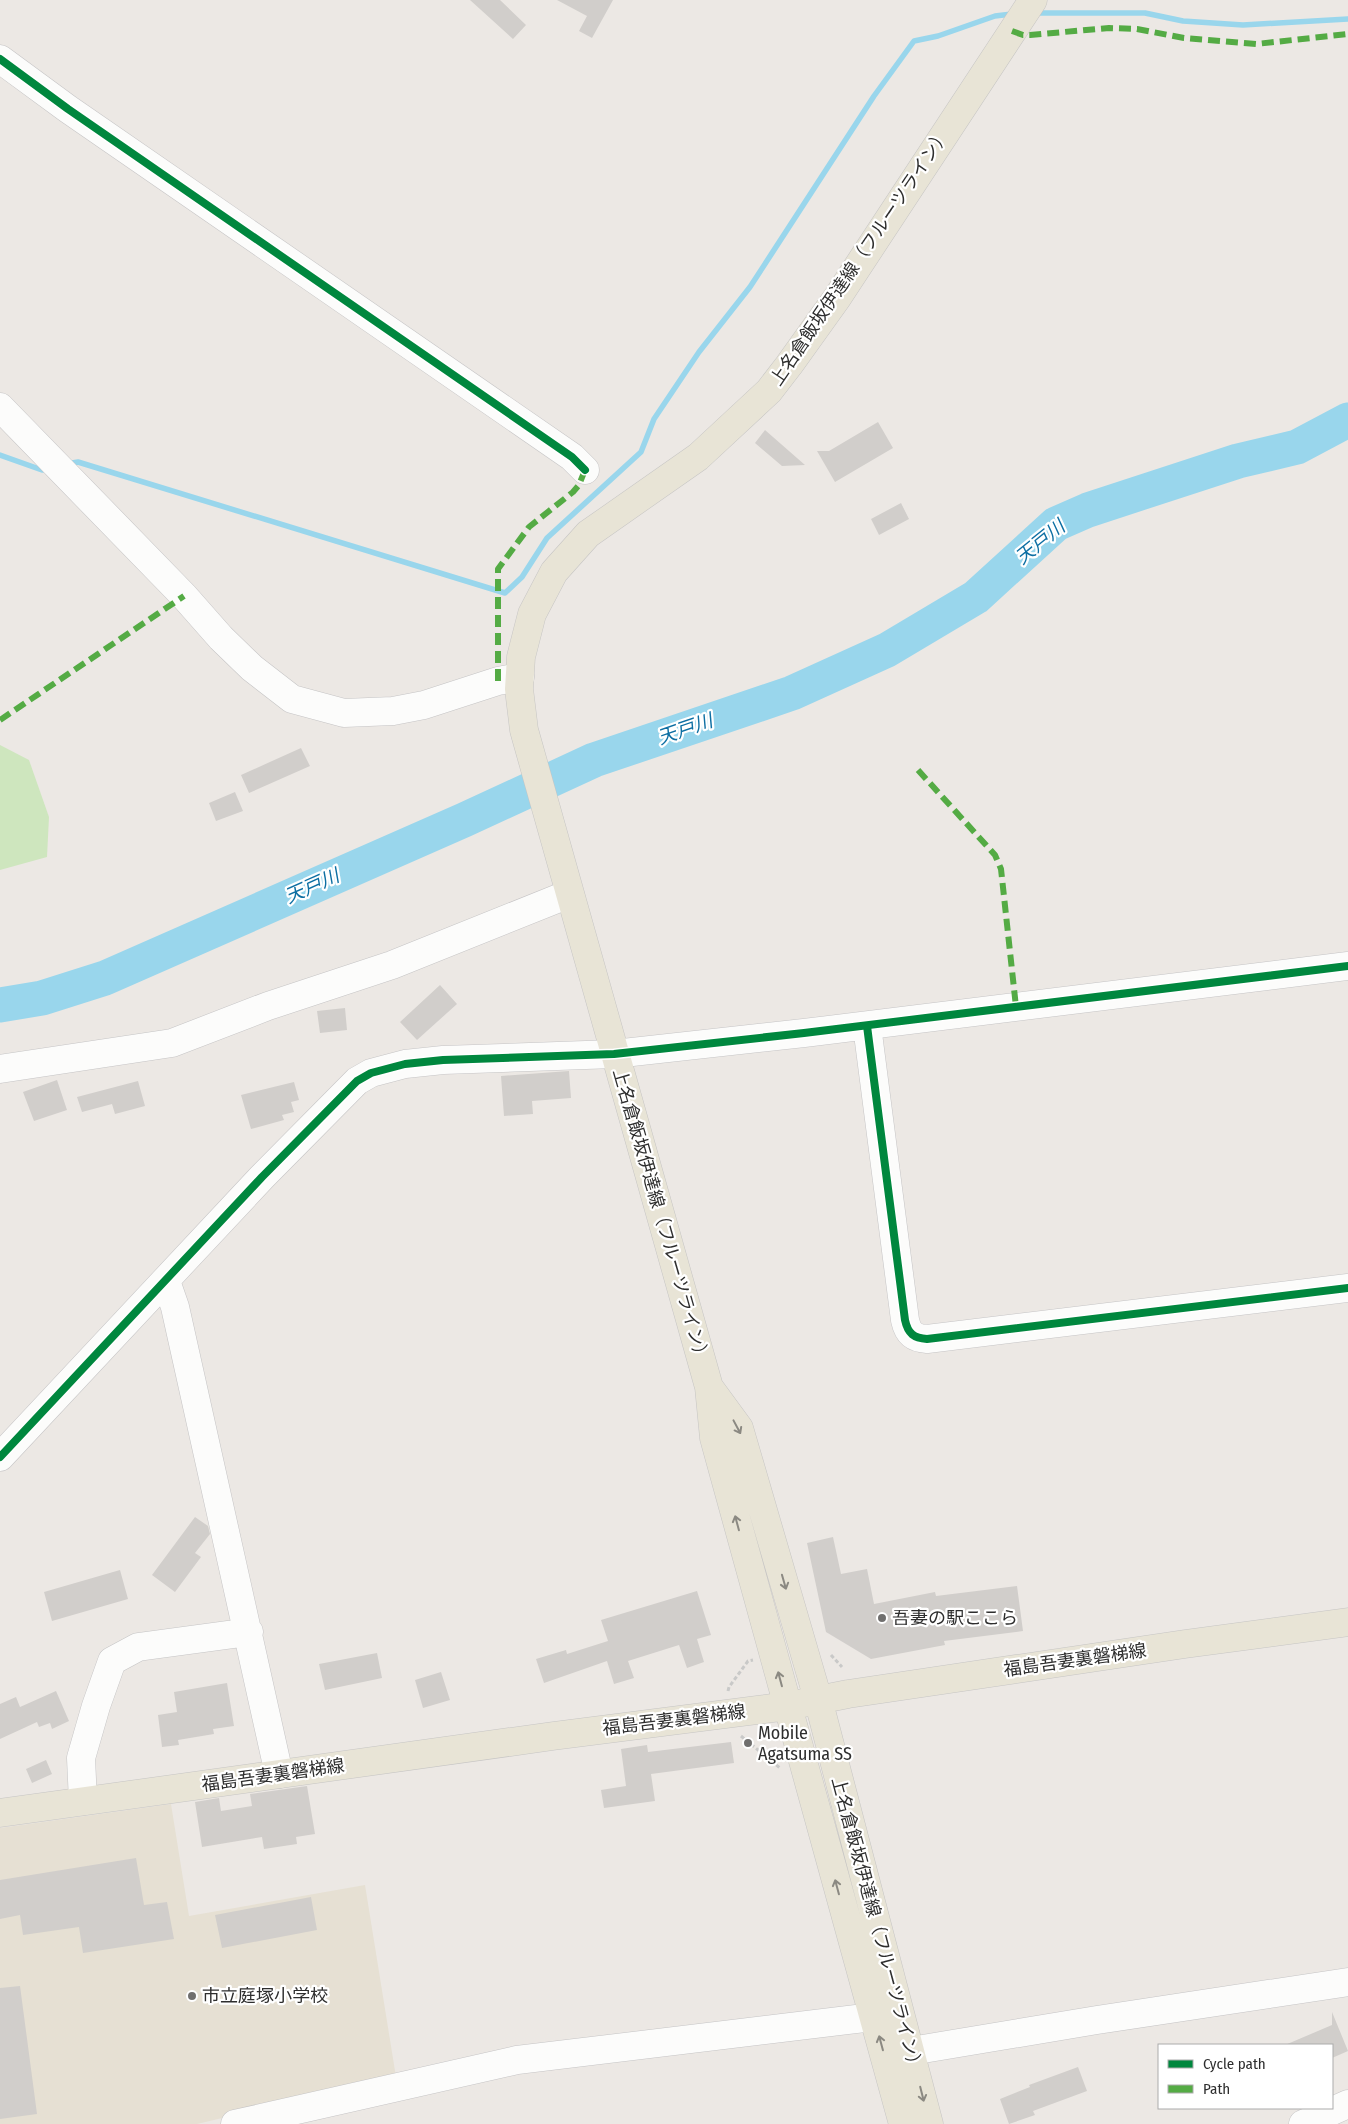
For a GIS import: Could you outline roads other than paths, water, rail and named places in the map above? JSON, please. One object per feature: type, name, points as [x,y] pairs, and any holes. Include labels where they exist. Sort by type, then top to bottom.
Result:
[{"type":"main road","name":"上名倉飯坂伊達線（フルーツライン）","points":[[903,2124],[714,1438],[709,1387],[524,730],[519,689],[521,657],[532,614],[554,572],[588,534],[698,456],[768,391],[831,306],[1033,0]]},
{"type":"main road","name":"上名倉飯坂伊達線（フルーツライン）","points":[[709,1387],[739,1428],[818,1699],[929,2124]]},
{"type":"main road","name":"福島吾妻裏磐梯線","points":[[0,1813],[788,1706],[818,1699],[1185,1644],[1348,1622]]},
{"type":"street","points":[[0,59],[68,109],[572,457],[585,470]]},
{"type":"street","points":[[0,407],[184,596],[221,638],[252,668],[292,699],[344,713],[393,711],[424,705],[498,681],[520,677]]},
{"type":"street","points":[[0,1069],[172,1043],[268,1006],[392,965],[566,883]]},
{"type":"street","points":[[0,1458],[269,1170],[357,1081],[371,1073],[386,1068],[443,1060],[614,1054],[868,1026],[1348,966]]},
{"type":"street","points":[[868,1026],[905,1320],[908,1332],[915,1338],[927,1339],[1348,1288]]},
{"type":"street","points":[[166,1281],[174,1307],[279,1774]]},
{"type":"street","points":[[83,1801],[81,1758],[96,1706],[112,1662],[138,1647],[248,1632]]},
{"type":"street","points":[[911,2051],[1097,2020],[1348,1982]]},
{"type":"street","points":[[234,2124],[517,2060],[873,2017]]},
{"type":"street","points":[[1303,2124],[1348,2104]]},
{"type":"waterway","points":[[1034,13],[1145,13],[1183,21],[1243,25],[1348,19]]},
{"type":"waterway","points":[[66,464],[78,462],[505,593],[522,577],[547,538],[641,452],[654,419],[699,352],[750,287],[874,96],[914,41],[938,36],[995,16],[1012,14]]},
{"type":"waterway","name":"天戸川","points":[[0,1005],[42,998],[105,978],[464,820],[594,760],[792,693],[887,650],[976,597],[1056,524],[1088,510],[1238,461],[1297,447],[1348,420]]},
{"type":"waterway","points":[[0,455],[42,470],[48,469]]},
{"type":"place","name":"吾妻の駅ここら","points":[[882,1618]]},
{"type":"place","name":"Mobile Agatsuma SS","points":[[748,1743]]},
{"type":"place","name":"市立庭塚小学校","points":[[192,1996]]}]
